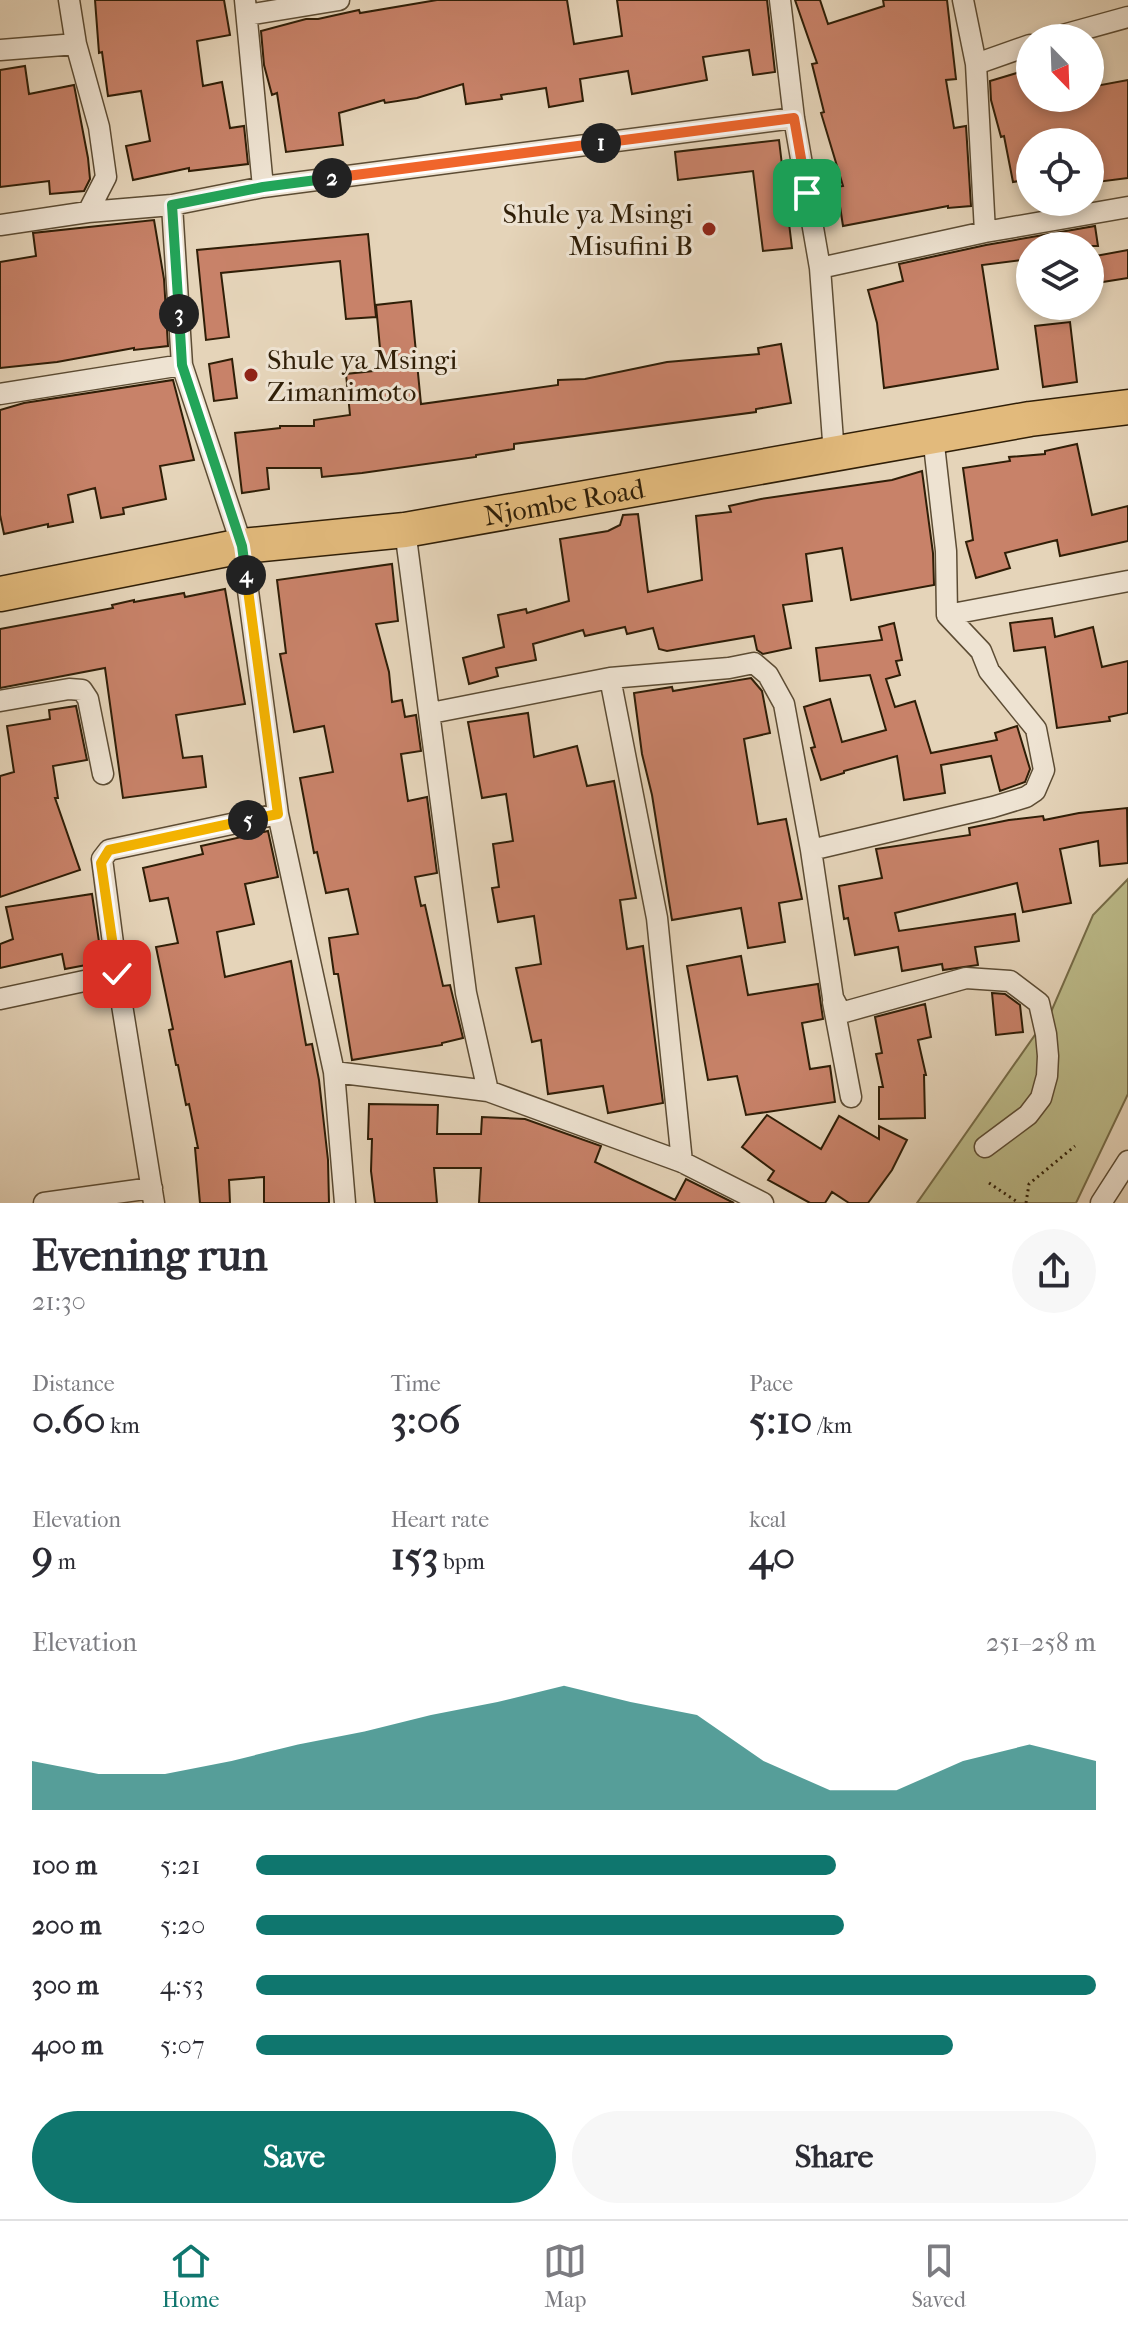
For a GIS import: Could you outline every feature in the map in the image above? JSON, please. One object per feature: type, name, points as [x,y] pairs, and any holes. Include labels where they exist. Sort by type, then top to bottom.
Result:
[{"type":"highway","name":"Njombe Road","points":[[0,594],[242,546],[405,530],[1030,419],[1128,407]]},
{"type":"street","points":[[69,0],[76,44],[99,127],[106,177],[88,212]]},
{"type":"street","points":[[263,187],[246,7],[339,0]]},
{"type":"street","points":[[780,0],[794,118],[820,268],[834,454]]},
{"type":"street","points":[[963,0],[976,64],[985,232]]},
{"type":"street","points":[[1103,24],[1128,17]]},
{"type":"street","points":[[0,50],[76,44]]},
{"type":"street","points":[[976,64],[1016,50]]},
{"type":"street","points":[[0,225],[88,212],[172,205],[263,187],[794,118]]},
{"type":"street","points":[[172,205],[182,365],[242,546],[278,814],[334,1072],[345,1203]]},
{"type":"street","points":[[820,268],[985,232],[1128,207]]},
{"type":"street","points":[[0,394],[182,365]]},
{"type":"street","points":[[811,850],[1026,797],[1035,791],[1044,770],[1036,729],[989,671],[981,651],[947,615],[946,551],[933,436]]},
{"type":"street","points":[[405,530],[466,993],[488,1091]]},
{"type":"street","points":[[947,615],[1128,581]]},
{"type":"street","points":[[431,713],[610,678],[754,663],[768,675],[784,704],[851,1097]]},
{"type":"street","points":[[610,678],[657,918],[682,1162]]},
{"type":"street","points":[[0,701],[69,689],[82,690],[88,699],[103,774]]},
{"type":"street","points":[[44,1203],[153,1196],[101,863],[105,853],[278,814]]},
{"type":"street","points":[[0,999],[117,974]]},
{"type":"street","points":[[833,998],[841,1013],[966,978],[1010,981],[1039,1003],[1048,1056],[1041,1098],[1028,1115],[985,1147]]},
{"type":"street","points":[[334,1072],[488,1091],[682,1162],[763,1203]]},
{"type":"street","points":[[1101,1203],[1128,1161]]},
{"type":"path","points":[[1026,1203],[1029,1184],[1075,1146]]},
{"type":"path","points":[[989,1183],[1019,1203]]},
{"type":"shaded area","points":[[1128,879],[1128,1094],[1076,1203],[917,1203],[1051,1012],[1093,915]]},
{"type":"building","points":[[95,0],[224,0],[230,35],[197,41],[203,86],[222,82],[230,128],[244,126],[248,164],[189,171],[189,168],[133,180],[126,146],[150,141],[141,91],[108,96],[102,52],[99,53]]},
{"type":"building","points":[[437,0],[567,0],[574,44],[622,36],[617,0],[767,0],[775,72],[753,75],[749,50],[703,57],[707,80],[632,94],[628,71],[580,79],[583,101],[549,107],[546,88],[466,104],[463,84],[417,98],[385,103],[384,100],[339,113],[343,145],[286,152],[277,93],[272,95],[264,65],[261,31],[306,19]]},
{"type":"building","points":[[795,0],[820,0],[828,24],[884,6],[883,0],[947,0],[956,79],[946,80],[954,128],[966,126],[971,206],[948,206],[843,226],[837,187],[843,186],[821,113],[824,112],[812,64],[817,63]]},
{"type":"building","points":[[25,66],[29,94],[74,85],[90,179],[84,191],[50,194],[49,181],[0,187],[0,70]]},
{"type":"building","points":[[1016,73],[1016,112],[1104,112],[1104,84],[1128,80],[1128,178],[1104,181],[1104,128],[1016,128],[1016,181],[1013,182],[1004,136],[1001,137],[991,100],[990,81]]},
{"type":"building","points":[[779,140],[792,248],[763,251],[753,171],[678,180],[675,152]]},
{"type":"building","points":[[154,220],[164,279],[168,346],[134,348],[57,362],[0,368],[0,262],[36,256],[33,233]]},
{"type":"building","points":[[1095,226],[1096,232],[1061,232]]},
{"type":"building","points":[[368,234],[376,317],[346,319],[340,261],[221,273],[229,337],[206,340],[197,250]]},
{"type":"building","points":[[1016,240],[1016,261],[982,265],[998,369],[884,388],[877,323],[868,290],[903,281],[899,264]]},
{"type":"building","points":[[1128,250],[1128,278],[1104,282],[1104,254]]},
{"type":"building","points":[[411,301],[421,404],[558,385],[558,380],[585,379],[667,362],[759,354],[758,348],[781,344],[791,403],[756,409],[756,412],[514,444],[514,449],[476,457],[362,473],[322,477],[321,468],[267,468],[269,489],[242,493],[235,433],[280,426],[314,426],[314,420],[350,415],[346,374],[382,370],[376,305]]},
{"type":"building","points":[[1070,322],[1077,382],[1043,387],[1035,326]]},
{"type":"building","points":[[232,359],[237,398],[214,401],[209,364]]},
{"type":"building","points":[[173,380],[194,460],[160,466],[166,499],[123,508],[124,514],[101,518],[95,488],[68,495],[73,522],[4,534],[0,515],[0,410],[24,403]]},
{"type":"building","points":[[1077,444],[1092,515],[1128,506],[1128,541],[1060,556],[1057,540],[1005,553],[1010,568],[976,578],[966,542],[973,540],[963,468],[1010,461],[1009,457],[1045,454],[1045,451]]},
{"type":"building","points":[[922,471],[934,585],[851,600],[842,548],[806,554],[812,601],[783,605],[791,648],[763,654],[757,650],[754,636],[667,651],[659,649],[653,628],[627,634],[625,627],[585,636],[583,630],[533,644],[536,660],[496,668],[498,676],[469,684],[463,658],[504,647],[498,615],[526,609],[527,613],[569,601],[560,539],[608,531],[620,525],[623,515],[638,514],[648,592],[702,580],[696,516],[731,512],[729,506],[761,499],[892,480]]},
{"type":"building","points":[[392,564],[398,621],[376,624],[389,672],[392,702],[402,700],[405,717],[416,715],[421,751],[401,754],[408,801],[427,797],[437,873],[415,877],[421,906],[425,905],[443,986],[450,985],[463,1038],[442,1045],[352,1060],[329,938],[358,934],[348,889],[326,893],[317,852],[314,853],[300,778],[333,772],[324,726],[294,732],[280,654],[286,653],[277,580]]},
{"type":"building","points":[[225,589],[245,704],[176,715],[183,758],[202,756],[206,787],[123,798],[105,668],[0,688],[0,629],[113,608],[112,605],[134,600],[184,593],[185,597]]},
{"type":"building","points":[[1052,618],[1055,637],[1093,627],[1102,667],[1128,661],[1128,713],[1109,717],[1110,721],[1057,728],[1045,647],[1014,651],[1010,623]]},
{"type":"building","points":[[894,623],[902,660],[896,661],[900,675],[886,679],[895,707],[915,701],[931,753],[997,740],[995,733],[1017,726],[1030,769],[1025,782],[1000,791],[991,756],[941,765],[945,793],[904,800],[897,756],[821,780],[811,748],[815,747],[804,707],[830,699],[842,742],[886,730],[870,675],[820,681],[816,648],[882,640],[879,627]]},
{"type":"building","points":[[751,678],[762,691],[770,733],[744,739],[758,824],[786,819],[802,899],[779,903],[785,942],[748,948],[741,908],[672,920],[634,693],[672,687],[673,691]]},
{"type":"building","points":[[76,706],[87,760],[53,766],[58,798],[55,798],[80,870],[0,897],[0,776],[14,772],[7,726],[50,719],[49,710]]},
{"type":"building","points":[[528,713],[534,757],[577,746],[587,786],[614,781],[636,898],[620,900],[627,949],[643,946],[663,1103],[608,1113],[603,1086],[548,1094],[541,1040],[532,1042],[516,968],[541,964],[534,916],[498,922],[492,888],[499,887],[493,844],[513,841],[506,794],[482,798],[468,722]]},
{"type":"building","points":[[1127,808],[1128,863],[1100,866],[1098,841],[1060,849],[1071,903],[1023,912],[1017,883],[895,913],[899,931],[1015,914],[1019,941],[975,947],[978,965],[943,970],[942,964],[902,971],[898,947],[855,955],[848,918],[844,919],[839,886],[882,878],[876,849],[970,835],[969,828],[1009,820],[1043,816],[1044,820]]},
{"type":"building","points":[[268,831],[278,877],[245,884],[254,924],[217,932],[225,977],[291,961],[306,1045],[312,1044],[319,1080],[328,1160],[329,1203],[264,1203],[264,1177],[229,1180],[230,1203],[200,1203],[195,1148],[198,1148],[189,1104],[186,1105],[176,1065],[169,1030],[173,1029],[156,947],[178,943],[168,898],[150,901],[143,868],[203,854],[201,846]]},
{"type":"building","points":[[92,894],[102,962],[65,969],[62,954],[0,968],[0,944],[13,939],[6,907]]},
{"type":"building","points":[[741,956],[748,995],[818,984],[823,1019],[802,1023],[810,1069],[830,1066],[835,1102],[746,1115],[737,1076],[708,1080],[687,966]]},
{"type":"building","points":[[992,993],[1005,994],[1020,1005],[1023,1032],[996,1035]]},
{"type":"building","points":[[925,1004],[931,1037],[918,1040],[926,1075],[925,1118],[879,1119],[879,1087],[883,1087],[876,1054],[882,1053],[875,1017]]},
{"type":"building","points":[[369,1104],[438,1105],[437,1134],[481,1134],[482,1117],[525,1119],[601,1146],[595,1162],[675,1200],[686,1179],[734,1203],[479,1203],[481,1168],[434,1168],[437,1203],[375,1203],[371,1171],[372,1139],[368,1139]]},
{"type":"building","points":[[767,1115],[821,1149],[839,1116],[879,1139],[879,1126],[907,1140],[892,1170],[868,1203],[849,1203],[832,1192],[825,1203],[810,1203],[768,1180],[774,1171],[742,1147]]},
{"type":"place","name":"Shule ya Msingi Misufini B","points":[[709,229]]},
{"type":"place","name":"Shule ya Msingi Zimanimoto","points":[[251,375]]},
{"type":"route","points":[[117,974],[101,863],[105,853],[278,814],[242,546],[182,365],[172,205],[263,187],[794,118],[807,193]]}]
